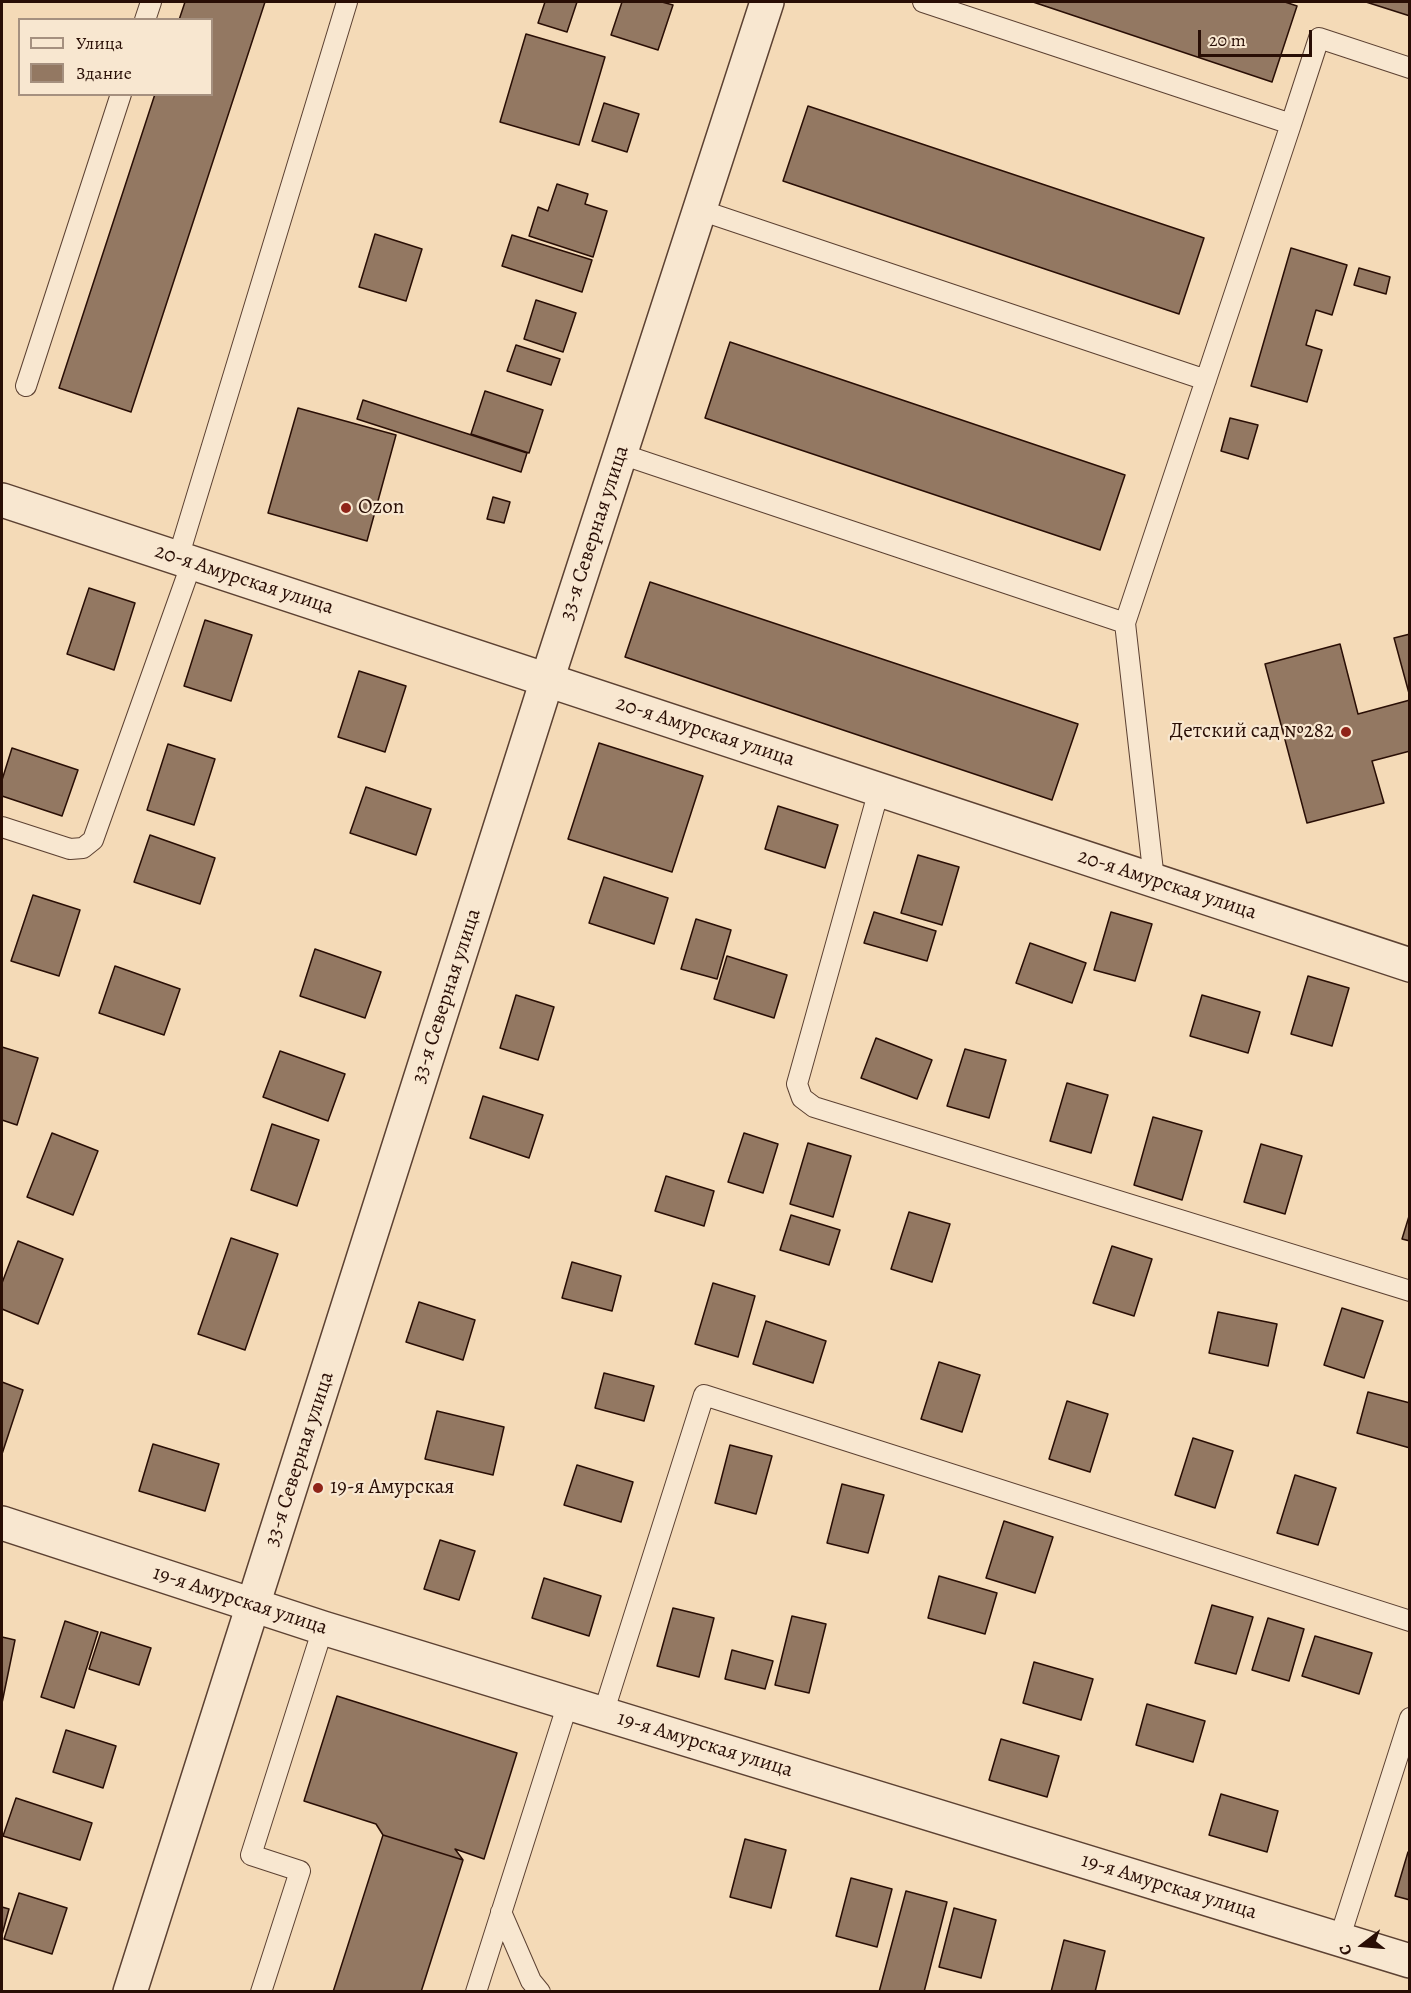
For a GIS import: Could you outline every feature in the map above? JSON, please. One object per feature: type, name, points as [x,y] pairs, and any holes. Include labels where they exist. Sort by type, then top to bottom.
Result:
[{"type":"street","name":"33-я Северная улица","points":[[130,1992],[547,680],[767,2]]},
{"type":"street","name":"20-я Амурская улица","points":[[2,500],[1410,965]]},
{"type":"street","name":"19-я Амурская улица","points":[[2,1523],[323,1628],[1410,1961]]},
{"type":"lane","points":[[147,18],[151,2]]},
{"type":"lane","points":[[2,827],[70,849],[83,848],[93,840],[185,560],[347,2]]},
{"type":"lane","points":[[923,2],[1291,124]]},
{"type":"lane","points":[[1154,880],[1125,623],[1319,38],[1410,68]]},
{"type":"lane","points":[[26,386],[120,96]]},
{"type":"lane","points":[[700,210],[1206,380]]},
{"type":"lane","points":[[621,454],[1125,623]]},
{"type":"lane","points":[[879,790],[797,1084],[802,1098],[814,1107],[1410,1291]]},
{"type":"lane","points":[[603,1714],[704,1395],[1410,1621]]},
{"type":"lane","points":[[261,1992],[300,1871],[251,1855],[323,1628]]},
{"type":"lane","points":[[476,1992],[568,1703]]},
{"type":"lane","points":[[1339,1940],[1410,1718]]},
{"type":"lane","points":[[501,1912],[531,1981],[540,1992]]},
{"type":"building","points":[[185,2],[265,2],[131,412],[59,388],[154,96],[213,96],[213,18],[180,18]]},
{"type":"building","points":[[545,2],[577,2],[567,32],[538,23]]},
{"type":"building","points":[[622,2],[662,2],[673,5],[658,50],[611,35]]},
{"type":"building","points":[[1033,2],[1285,2],[1297,6],[1272,82]]},
{"type":"building","points":[[1366,2],[1410,2],[1410,16]]},
{"type":"building","points":[[526,34],[605,57],[579,145],[500,122]]},
{"type":"building","points":[[604,103],[639,114],[627,152],[592,141]]},
{"type":"building","points":[[808,106],[1204,238],[1179,314],[783,181]]},
{"type":"building","points":[[557,184],[588,194],[585,204],[607,211],[593,257],[529,236],[538,207],[548,211]]},
{"type":"building","points":[[375,234],[422,249],[406,301],[359,287]]},
{"type":"building","points":[[512,235],[592,260],[582,292],[502,266]]},
{"type":"building","points":[[1291,248],[1347,265],[1332,315],[1316,310],[1306,345],[1322,350],[1307,402],[1251,386]]},
{"type":"building","points":[[1359,268],[1390,277],[1386,294],[1354,285]]},
{"type":"building","points":[[536,300],[576,313],[563,352],[524,339]]},
{"type":"building","points":[[730,342],[1125,475],[1100,550],[705,418]]},
{"type":"building","points":[[516,345],[560,359],[551,385],[507,371]]},
{"type":"building","points":[[485,391],[543,410],[529,453],[471,434]]},
{"type":"building","points":[[363,400],[527,453],[521,472],[357,419]]},
{"type":"building","points":[[298,408],[396,435],[367,541],[268,513]]},
{"type":"building","points":[[1230,418],[1258,425],[1248,459],[1221,451]]},
{"type":"building","points":[[493,497],[510,502],[504,523],[487,519]]},
{"type":"building","points":[[650,582],[1078,724],[1052,800],[625,657]]},
{"type":"building","points":[[89,588],[135,603],[114,670],[67,654]]},
{"type":"building","points":[[205,620],[252,635],[231,701],[184,686]]},
{"type":"building","points":[[1410,634],[1410,697],[1394,638]]},
{"type":"building","name":"Детский сад №282","points":[[1340,644],[1358,714],[1410,700],[1410,751],[1372,761],[1384,803],[1307,823],[1265,664]]},
{"type":"building","points":[[359,671],[406,686],[385,752],[338,737]]},
{"type":"building","points":[[599,743],[703,776],[672,872],[568,839]]},
{"type":"building","points":[[168,744],[215,759],[194,825],[147,810]]},
{"type":"building","points":[[12,748],[78,770],[62,816],[2,796],[2,780]]},
{"type":"building","points":[[366,787],[431,809],[416,855],[350,833]]},
{"type":"building","points":[[778,806],[838,825],[825,868],[765,849]]},
{"type":"building","points":[[150,835],[215,858],[200,904],[134,882]]},
{"type":"building","points":[[918,855],[959,867],[942,925],[901,913]]},
{"type":"building","points":[[604,877],[668,898],[654,944],[589,923]]},
{"type":"building","points":[[33,895],[80,910],[59,976],[11,961]]},
{"type":"building","points":[[874,912],[936,931],[927,961],[864,943]]},
{"type":"building","points":[[1111,912],[1152,924],[1135,981],[1094,970]]},
{"type":"building","points":[[696,919],[731,930],[717,979],[681,969]]},
{"type":"building","points":[[1030,943],[1086,963],[1072,1003],[1016,983]]},
{"type":"building","points":[[315,949],[381,972],[365,1018],[300,996]]},
{"type":"building","points":[[727,956],[787,975],[774,1018],[714,999]]},
{"type":"building","points":[[115,966],[180,989],[164,1035],[99,1013]]},
{"type":"building","points":[[1308,976],[1349,988],[1332,1046],[1291,1034]]},
{"type":"building","points":[[516,995],[554,1007],[538,1060],[500,1048]]},
{"type":"building","points":[[1202,995],[1260,1012],[1248,1053],[1190,1036]]},
{"type":"building","points":[[876,1038],[932,1060],[917,1099],[861,1078]]},
{"type":"building","points":[[2,1047],[38,1058],[17,1125],[2,1120]]},
{"type":"building","points":[[965,1049],[1006,1060],[989,1118],[947,1106]]},
{"type":"building","points":[[280,1051],[345,1074],[328,1121],[263,1097]]},
{"type":"building","points":[[1067,1083],[1108,1095],[1091,1153],[1050,1141]]},
{"type":"building","points":[[483,1096],[543,1115],[529,1158],[470,1138]]},
{"type":"building","points":[[1153,1117],[1202,1131],[1182,1200],[1134,1185]]},
{"type":"building","points":[[272,1124],[319,1140],[297,1206],[251,1190]]},
{"type":"building","points":[[52,1133],[98,1151],[73,1215],[27,1197]]},
{"type":"building","points":[[744,1133],[778,1144],[763,1193],[728,1182]]},
{"type":"building","points":[[808,1143],[851,1156],[833,1217],[790,1204]]},
{"type":"building","points":[[1261,1144],[1302,1156],[1285,1214],[1244,1202]]},
{"type":"building","points":[[666,1176],[714,1191],[704,1226],[655,1211]]},
{"type":"building","points":[[909,1212],[950,1224],[932,1282],[891,1269]]},
{"type":"building","points":[[1410,1213],[1410,1241],[1402,1239]]},
{"type":"building","points":[[791,1215],[840,1230],[829,1265],[780,1250]]},
{"type":"building","points":[[231,1238],[278,1254],[245,1350],[198,1334]]},
{"type":"building","points":[[18,1241],[63,1259],[38,1324],[2,1309],[2,1283]]},
{"type":"building","points":[[1112,1246],[1152,1259],[1134,1316],[1093,1303]]},
{"type":"building","points":[[572,1262],[621,1276],[612,1311],[562,1298]]},
{"type":"building","points":[[713,1283],[755,1296],[738,1357],[695,1344]]},
{"type":"building","points":[[419,1302],[475,1320],[463,1360],[406,1342]]},
{"type":"building","points":[[1342,1308],[1383,1321],[1364,1378],[1324,1365]]},
{"type":"building","points":[[1218,1312],[1277,1324],[1268,1366],[1209,1353]]},
{"type":"building","points":[[766,1321],[826,1341],[813,1383],[753,1364]]},
{"type":"building","points":[[939,1362],[980,1375],[962,1432],[921,1419]]},
{"type":"building","points":[[604,1373],[654,1386],[644,1421],[595,1408]]},
{"type":"building","points":[[2,1382],[23,1390],[2,1454]]},
{"type":"building","points":[[1368,1392],[1410,1403],[1410,1448],[1357,1433]]},
{"type":"building","points":[[1067,1401],[1108,1414],[1090,1472],[1049,1459]]},
{"type":"building","points":[[437,1411],[504,1427],[493,1475],[425,1459]]},
{"type":"building","points":[[1193,1438],[1233,1451],[1215,1508],[1175,1495]]},
{"type":"building","points":[[153,1444],[219,1464],[205,1511],[139,1491]]},
{"type":"building","points":[[730,1445],[772,1456],[756,1514],[715,1503]]},
{"type":"building","points":[[577,1465],[633,1482],[621,1522],[564,1505]]},
{"type":"building","points":[[1295,1475],[1336,1488],[1318,1545],[1277,1533]]},
{"type":"building","points":[[842,1484],[884,1495],[868,1553],[827,1543]]},
{"type":"building","points":[[1004,1521],[1053,1537],[1035,1593],[986,1578]]},
{"type":"building","points":[[440,1540],[475,1551],[459,1600],[424,1589]]},
{"type":"building","points":[[939,1576],[997,1593],[985,1634],[928,1618]]},
{"type":"building","points":[[544,1578],[601,1596],[589,1636],[532,1618]]},
{"type":"building","points":[[1212,1605],[1253,1617],[1236,1674],[1195,1663]]},
{"type":"building","points":[[673,1608],[714,1618],[699,1677],[657,1666]]},
{"type":"building","points":[[792,1616],[826,1624],[809,1693],[775,1685]]},
{"type":"building","points":[[1268,1618],[1304,1629],[1289,1681],[1252,1670]]},
{"type":"building","points":[[65,1621],[98,1632],[74,1708],[41,1697]]},
{"type":"building","points":[[101,1632],[151,1648],[139,1685],[89,1669]]},
{"type":"building","points":[[1315,1636],[1372,1653],[1359,1694],[1302,1676]]},
{"type":"building","points":[[2,1637],[15,1640],[2,1703]]},
{"type":"building","points":[[732,1650],[773,1661],[765,1689],[725,1679]]},
{"type":"building","points":[[1034,1662],[1093,1679],[1081,1720],[1023,1703]]},
{"type":"building","points":[[337,1696],[517,1753],[484,1859],[455,1849],[463,1860],[383,1835],[376,1824],[304,1801]]},
{"type":"building","points":[[1147,1704],[1205,1721],[1193,1762],[1136,1745]]},
{"type":"building","points":[[66,1730],[116,1746],[103,1788],[53,1772]]},
{"type":"building","points":[[1001,1739],[1059,1756],[1047,1797],[989,1780]]},
{"type":"building","points":[[1221,1794],[1278,1811],[1267,1852],[1209,1835]]},
{"type":"building","points":[[16,1798],[92,1823],[80,1860],[3,1836]]},
{"type":"building","points":[[383,1835],[463,1860],[421,1992],[333,1992]]},
{"type":"building","points":[[745,1839],[786,1850],[771,1908],[730,1897]]},
{"type":"building","points":[[1408,1852],[1410,1852],[1410,1900],[1395,1896]]},
{"type":"building","points":[[851,1878],[892,1889],[877,1947],[836,1936]]},
{"type":"building","points":[[906,1891],[947,1902],[924,1992],[879,1992]]},
{"type":"building","points":[[19,1893],[67,1908],[52,1954],[4,1939]]},
{"type":"building","points":[[2,1907],[9,1909],[2,1935]]},
{"type":"building","points":[[954,1908],[996,1920],[981,1978],[939,1967]]},
{"type":"building","points":[[1064,1940],[1105,1951],[1095,1992],[1051,1992]]},
{"type":"place","name":"Ozon","points":[[346,508]]},
{"type":"place","name":"Детский сад №282","points":[[1346,732]]},
{"type":"place","name":"19-я Амурская","points":[[318,1488]]}]
